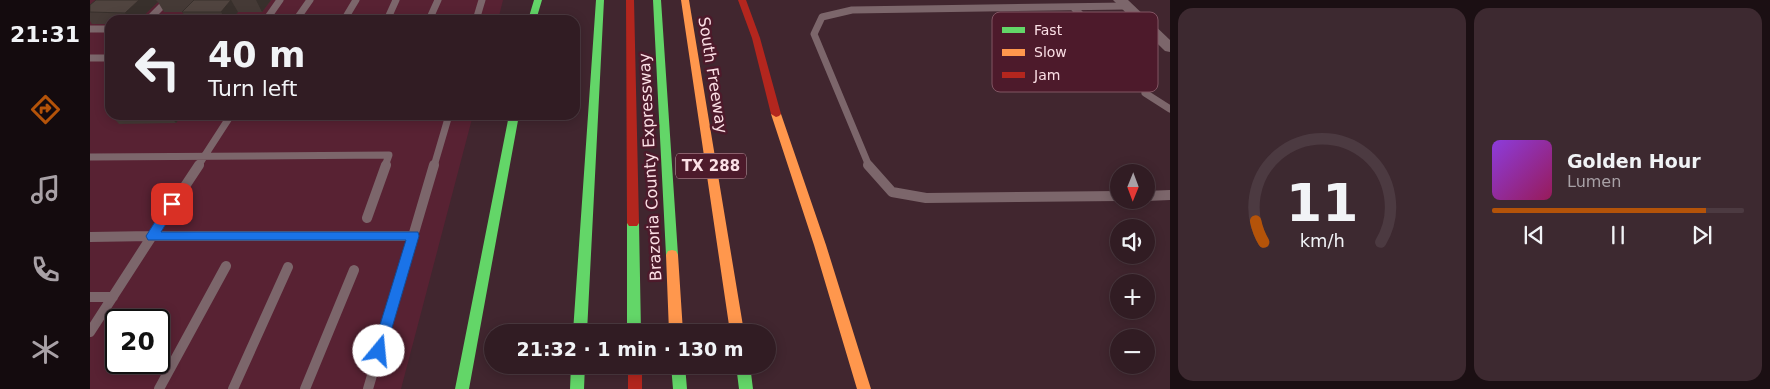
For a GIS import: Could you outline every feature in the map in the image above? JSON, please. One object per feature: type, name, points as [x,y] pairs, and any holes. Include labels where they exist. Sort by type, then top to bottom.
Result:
[{"type":"main road","points":[[534,15],[538,0]]},
{"type":"main road","points":[[580,324],[600,0]]},
{"type":"main road","name":"Brazoria County Expressway","points":[[630,0],[634,324]]},
{"type":"main road","name":"Brazoria County Expressway","points":[[657,0],[676,324]]},
{"type":"main road","name":"South Freeway","points":[[685,0],[737,324]]},
{"type":"main road","points":[[742,0],[756,38],[776,114],[820,245],[864,389]]},
{"type":"main road","points":[[462,389],[513,120]]},
{"type":"main road","points":[[576,389],[577,374]]},
{"type":"main road","points":[[635,374],[635,389]]},
{"type":"main road","points":[[679,374],[680,389]]},
{"type":"main road","points":[[744,374],[746,389]]},
{"type":"street","points":[[1123,3],[1132,12]]},
{"type":"street","points":[[1158,37],[1170,48]]},
{"type":"lane","points":[[153,15],[168,0]]},
{"type":"lane","points":[[270,15],[280,0]]},
{"type":"lane","points":[[300,15],[310,0]]},
{"type":"lane","points":[[347,15],[356,0]]},
{"type":"lane","points":[[390,15],[396,0]]},
{"type":"lane","points":[[432,15],[438,0]]},
{"type":"lane","points":[[478,15],[482,0]]},
{"type":"lane","points":[[1110,196],[926,198],[892,192],[867,164],[814,34],[822,17],[852,10],[1073,7],[1123,3]]},
{"type":"lane","points":[[1073,7],[1078,12]]},
{"type":"lane","points":[[90,29],[105,29]]},
{"type":"lane","points":[[90,58],[105,58]]},
{"type":"lane","points":[[1145,93],[1170,109]]},
{"type":"lane","points":[[90,332],[228,120]]},
{"type":"lane","points":[[368,389],[448,120]]},
{"type":"lane","points":[[90,157],[389,155],[367,218]]},
{"type":"lane","points":[[1155,196],[1170,195]]},
{"type":"lane","points":[[90,237],[413,236]]},
{"type":"lane","points":[[159,389],[226,266]]},
{"type":"lane","points":[[234,389],[288,267]]},
{"type":"lane","points":[[305,389],[354,270]]},
{"type":"lane","points":[[90,297],[113,297]]},
{"type":"shaded area","points":[[90,0],[503,0],[499,15],[105,15],[105,120],[472,120],[401,389],[90,389]]},
{"type":"building","points":[[96,0],[139,0],[125,13],[90,12],[90,5]]},
{"type":"building","points":[[194,0],[231,0],[221,12],[182,12]]},
{"type":"traffic: fast","points":[[534,15],[538,0]]},
{"type":"traffic: fast","points":[[580,324],[600,0]]},
{"type":"traffic: fast","points":[[657,0],[672,255]]},
{"type":"traffic: fast","points":[[462,389],[513,120]]},
{"type":"traffic: fast","points":[[633,223],[634,324]]},
{"type":"traffic: fast","points":[[577,389],[578,374]]},
{"type":"traffic: fast","points":[[679,374],[680,389]]},
{"type":"traffic: fast","points":[[744,374],[746,389]]},
{"type":"traffic: slow","points":[[685,0],[736,324]]},
{"type":"traffic: slow","points":[[776,114],[820,245],[864,389]]},
{"type":"traffic: slow","points":[[672,255],[676,324]]},
{"type":"traffic: jam","points":[[630,0],[633,223]]},
{"type":"traffic: jam","points":[[742,0],[756,38],[776,114]]},
{"type":"traffic: jam","points":[[635,374],[635,389]]},
{"type":"route","points":[[172,204],[152,236],[413,236],[379,351]]}]
